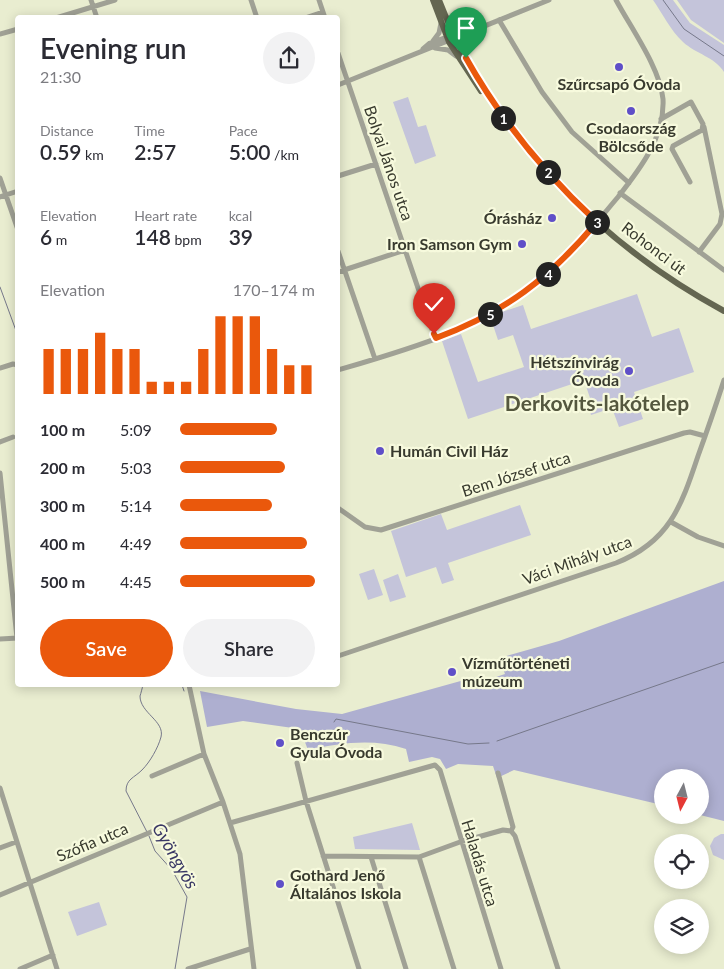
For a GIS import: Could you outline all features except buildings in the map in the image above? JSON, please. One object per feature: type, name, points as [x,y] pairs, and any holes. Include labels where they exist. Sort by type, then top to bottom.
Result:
[{"type":"main road","name":"Rohonci út","points":[[433,0],[441,23],[476,75],[495,108]]},
{"type":"main road","name":"Rohonci út","points":[[438,0],[456,56],[545,170],[597,222],[675,282],[724,311]]},
{"type":"street","points":[[91,0],[96,15]]},
{"type":"street","points":[[65,15],[115,0]]},
{"type":"street","points":[[251,0],[255,15]]},
{"type":"street","points":[[319,0],[324,15]]},
{"type":"street","points":[[340,83],[549,0]]},
{"type":"street","points":[[340,369],[436,338],[481,319],[520,296],[560,263],[629,183],[651,148],[661,119],[663,99],[656,74],[617,2]]},
{"type":"street","points":[[443,11],[453,23],[464,28],[473,29]]},
{"type":"street","points":[[499,20],[542,92],[572,132],[629,183]]},
{"type":"street","points":[[431,46],[439,32],[441,23]]},
{"type":"street","points":[[473,29],[466,39],[464,47],[476,75]]},
{"type":"street","points":[[0,34],[15,30]]},
{"type":"street","points":[[431,46],[448,50],[456,56]]},
{"type":"street","name":"Bolyai János utca","points":[[340,59],[436,338]]},
{"type":"street","points":[[661,119],[691,102],[704,127],[722,214],[720,224],[699,252]]},
{"type":"street","points":[[690,182],[672,149],[673,146],[704,127]]},
{"type":"street","points":[[340,175],[376,164]]},
{"type":"street","points":[[0,178],[3,196],[15,223]]},
{"type":"street","points":[[3,196],[15,192]]},
{"type":"street","points":[[620,193],[724,270]]},
{"type":"street","points":[[340,271],[405,250]]},
{"type":"street","points":[[340,257],[375,359]]},
{"type":"street","points":[[0,368],[15,365]]},
{"type":"street","name":"Váci Mihály utca","points":[[340,655],[624,560],[644,549],[671,522],[684,500],[724,380]]},
{"type":"street","name":"Bem József utca","points":[[340,509],[365,527],[381,530],[684,433],[690,432],[706,436]]},
{"type":"street","points":[[0,442],[13,437]]},
{"type":"street","points":[[0,473],[15,618]]},
{"type":"street","points":[[671,522],[698,537],[724,546]]},
{"type":"street","points":[[11,578],[15,577]]},
{"type":"street","points":[[0,639],[15,638]]},
{"type":"street","points":[[190,687],[204,754],[223,802],[240,854],[254,969]]},
{"type":"street","points":[[152,776],[204,754]]},
{"type":"street","points":[[297,763],[306,801],[359,969]]},
{"type":"street","name":"Haladás utca","points":[[306,801],[435,766],[440,770],[460,842],[501,969]]},
{"type":"street","points":[[498,772],[514,827],[511,830]]},
{"type":"street","points":[[0,788],[2,801],[57,969]]},
{"type":"street","points":[[230,823],[306,801]]},
{"type":"street","name":"Szófia utca","points":[[0,895],[223,802]]},
{"type":"street","points":[[323,856],[419,857],[460,842],[504,830],[511,830]]},
{"type":"street","points":[[511,830],[516,836],[558,969]]},
{"type":"street","points":[[0,848],[16,842]]},
{"type":"street","points":[[371,857],[406,969]]},
{"type":"street","points":[[419,857],[454,969]]},
{"type":"street","points":[[188,969],[192,966],[250,948]]},
{"type":"street","points":[[20,969],[53,955]]},
{"type":"shaded area","points":[[653,0],[673,0],[690,23],[724,45],[724,72],[716,63],[694,50],[679,38]]},
{"type":"shaded area","points":[[677,0],[724,0],[724,43],[691,20]]},
{"type":"shaded area","points":[[408,97],[418,127],[426,125],[436,156],[415,164],[393,102]]},
{"type":"shaded area","points":[[637,294],[652,337],[679,328],[694,372],[634,392],[643,419],[619,427],[612,408],[591,415],[586,399],[590,398],[584,380],[468,419],[442,341],[461,334],[478,382],[524,367],[513,335],[498,340],[490,316],[523,305],[531,329]]},
{"type":"shaded area","points":[[520,505],[531,535],[448,563],[454,580],[442,584],[436,567],[406,577],[391,531],[441,514],[447,530]]},
{"type":"shaded area","points":[[374,569],[383,595],[368,600],[359,574]]},
{"type":"shaded area","points":[[398,574],[406,597],[390,602],[383,580]]},
{"type":"shaded area","points":[[724,581],[724,821],[709,817],[709,769],[654,769],[654,803],[514,770],[497,778],[493,766],[458,764],[446,769],[440,759],[432,757],[409,762],[406,749],[381,744],[357,743],[308,750],[300,729],[243,721],[207,727],[200,691],[296,709],[342,714],[475,677],[478,683],[505,674],[499,658],[559,641]]},
{"type":"shaded area","points":[[412,823],[420,850],[355,849],[353,837]]},
{"type":"shaded area","points":[[724,834],[724,860],[713,855],[710,846],[714,838]]},
{"type":"shaded area","points":[[99,902],[107,925],[77,936],[68,912]]},
{"type":"waterway","points":[[663,0],[684,29],[724,56]]},
{"type":"waterway","name":"Gyöngyös","points":[[0,287],[15,328]]},
{"type":"waterway","points":[[497,741],[724,662]]},
{"type":"waterway","name":"Gyöngyös","points":[[142,687],[140,696],[141,702],[159,726],[161,737],[151,759],[129,781],[126,791],[147,832]]},
{"type":"waterway","points":[[183,687],[184,691]]},
{"type":"waterway","points":[[334,722],[336,719],[468,744],[489,743]]},
{"type":"waterway","points":[[331,738],[333,730]]},
{"type":"waterway","name":"Gyöngyös","points":[[149,836],[155,851],[172,870],[187,897],[175,969]]},
{"type":"place","name":"Szűrcsapó Óvoda","points":[[619,67]]},
{"type":"place","name":"Csodaország Bölcsőde","points":[[631,111]]},
{"type":"place","name":"Órásház","points":[[552,218]]},
{"type":"place","name":"Iron Samson Gym","points":[[522,244]]},
{"type":"place","name":"Hétszínvirág Óvoda","points":[[629,371]]},
{"type":"place","name":"Humán Civil Ház","points":[[380,451]]},
{"type":"place","name":"Vízműtörténeti múzeum","points":[[452,672]]},
{"type":"place","name":"Benczúr Gyula Óvoda","points":[[280,743]]},
{"type":"place","name":"Gothard Jenő Általános Iskola","points":[[280,884]]},
{"type":"district","name":"Derkovits-lakótelep","points":[[597,404]]},
{"type":"route","points":[[434,334],[436,338],[467,326],[510,303],[560,263],[597,222],[545,170],[519,140],[489,98],[466,58]]}]
